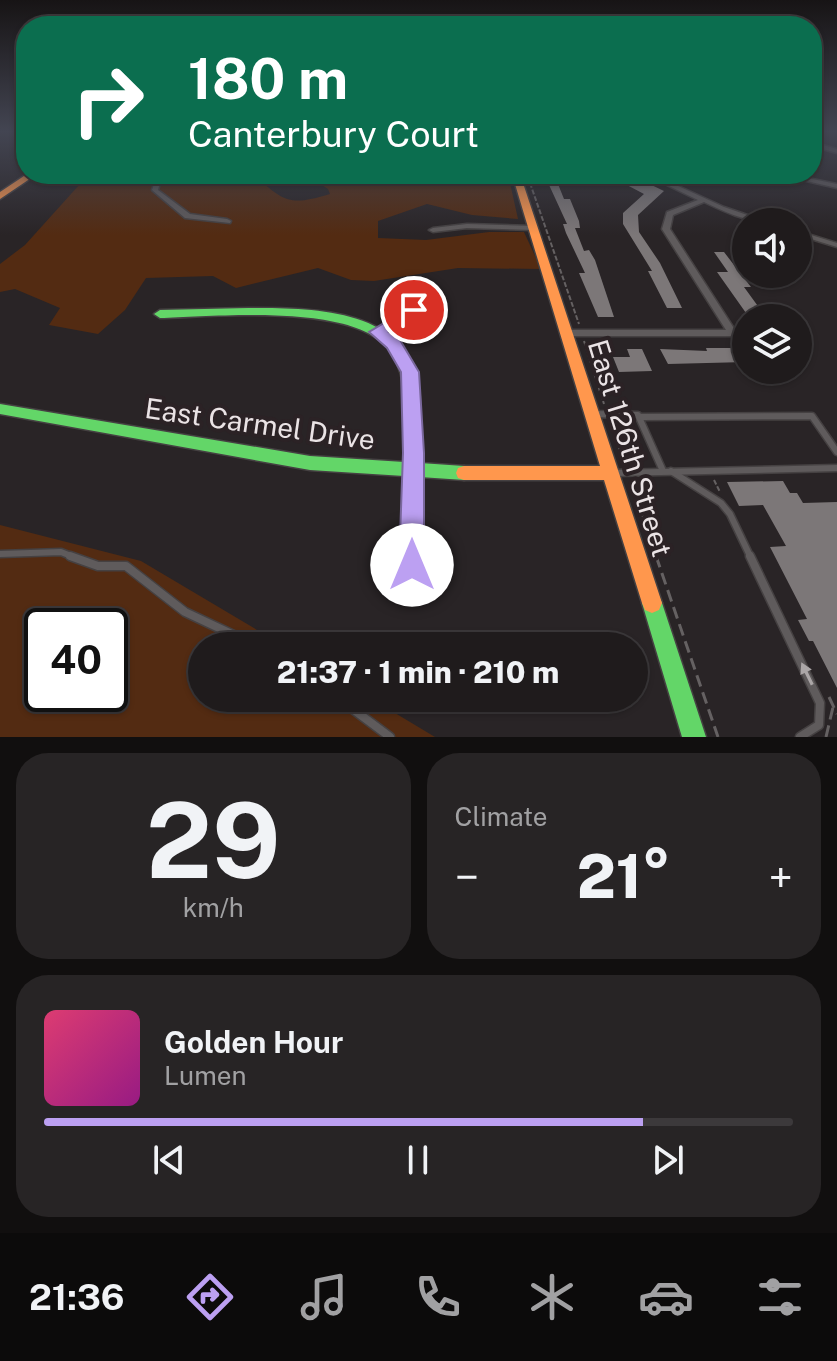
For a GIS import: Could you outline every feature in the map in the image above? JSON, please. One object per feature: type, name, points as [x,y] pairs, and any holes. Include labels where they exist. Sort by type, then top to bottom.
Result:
[{"type":"street","points":[[0,196],[18,184]]},
{"type":"street","points":[[156,184],[155,190],[188,216],[227,221]]},
{"type":"street","name":"East 126th Street","points":[[519,184],[574,333],[592,414],[694,737]]},
{"type":"street","points":[[669,184],[732,210]]},
{"type":"street","points":[[703,200],[670,214],[666,229],[732,333]]},
{"type":"street","points":[[433,230],[467,226],[533,228]]},
{"type":"street","points":[[812,237],[837,245]]},
{"type":"street","points":[[377,332],[414,310]]},
{"type":"street","points":[[160,314],[317,313],[347,318],[394,344],[410,372],[412,565]]},
{"type":"street","points":[[574,333],[732,333]]},
{"type":"street","name":"East Carmel Drive","points":[[0,409],[310,463],[413,472],[610,473]]},
{"type":"lane","points":[[592,414],[630,413],[641,417],[812,416],[837,452]]},
{"type":"lane","points":[[641,417],[667,471],[721,503],[730,514],[820,703],[819,725],[800,737]]},
{"type":"lane","points":[[610,473],[837,468]]},
{"type":"lane","points":[[0,554],[61,552],[98,566],[126,566],[185,612],[227,632]]},
{"type":"lane","points":[[357,712],[390,737]]},
{"type":"path","points":[[530,184],[574,333],[622,456]]},
{"type":"path","points":[[723,498],[712,477],[727,477]]},
{"type":"path","points":[[631,480],[718,737]]},
{"type":"path","points":[[828,695],[837,714]]},
{"type":"path","points":[[826,737],[833,707]]},
{"type":"shaded area","points":[[80,184],[265,184],[275,193],[298,201],[330,194],[320,184],[510,184],[518,219],[472,215],[427,204],[378,221],[378,238],[426,240],[489,232],[524,232],[541,269],[458,268],[374,281],[351,280],[318,268],[236,288],[213,276],[146,278],[125,310],[98,334],[49,325],[60,308],[15,289],[0,292],[0,264],[25,245]]},
{"type":"shaded area","points":[[0,525],[141,561],[260,632],[188,632],[188,712],[393,712],[435,737],[0,737]]},
{"type":"building","points":[[549,184],[558,184],[564,199],[570,199],[579,221],[580,228],[575,228],[584,251],[589,250],[595,260],[614,317],[598,317],[579,273],[585,273],[566,233],[563,224],[567,224]]},
{"type":"building","points":[[625,184],[649,184],[664,191],[638,215],[639,232],[660,263],[682,308],[667,308],[648,271],[652,271],[623,224],[623,213],[644,194]]},
{"type":"building","points":[[714,252],[724,252],[732,262],[732,288],[745,288],[756,304],[740,304],[717,272],[728,272]]},
{"type":"building","points":[[706,348],[732,348],[732,362],[668,364],[660,349],[707,351]]},
{"type":"building","points":[[627,349],[642,349],[652,371],[619,372],[613,357],[630,357]]},
{"type":"building","points":[[783,481],[790,493],[797,493],[803,503],[837,502],[837,688],[813,641],[809,641],[798,620],[807,619],[770,547],[786,546],[763,505],[739,506],[727,482]]},
{"type":"traffic: fast","points":[[160,314],[315,314],[345,319],[371,328],[391,342],[402,358],[412,387],[412,565]]},
{"type":"traffic: fast","points":[[0,409],[310,463],[464,473]]},
{"type":"traffic: fast","points":[[652,603],[694,737]]},
{"type":"traffic: slow","points":[[0,196],[18,184]]},
{"type":"traffic: slow","points":[[519,184],[652,603]]},
{"type":"traffic: slow","points":[[464,473],[610,473]]},
{"type":"route","points":[[412,565],[410,372],[394,344],[377,332],[414,310]]}]
